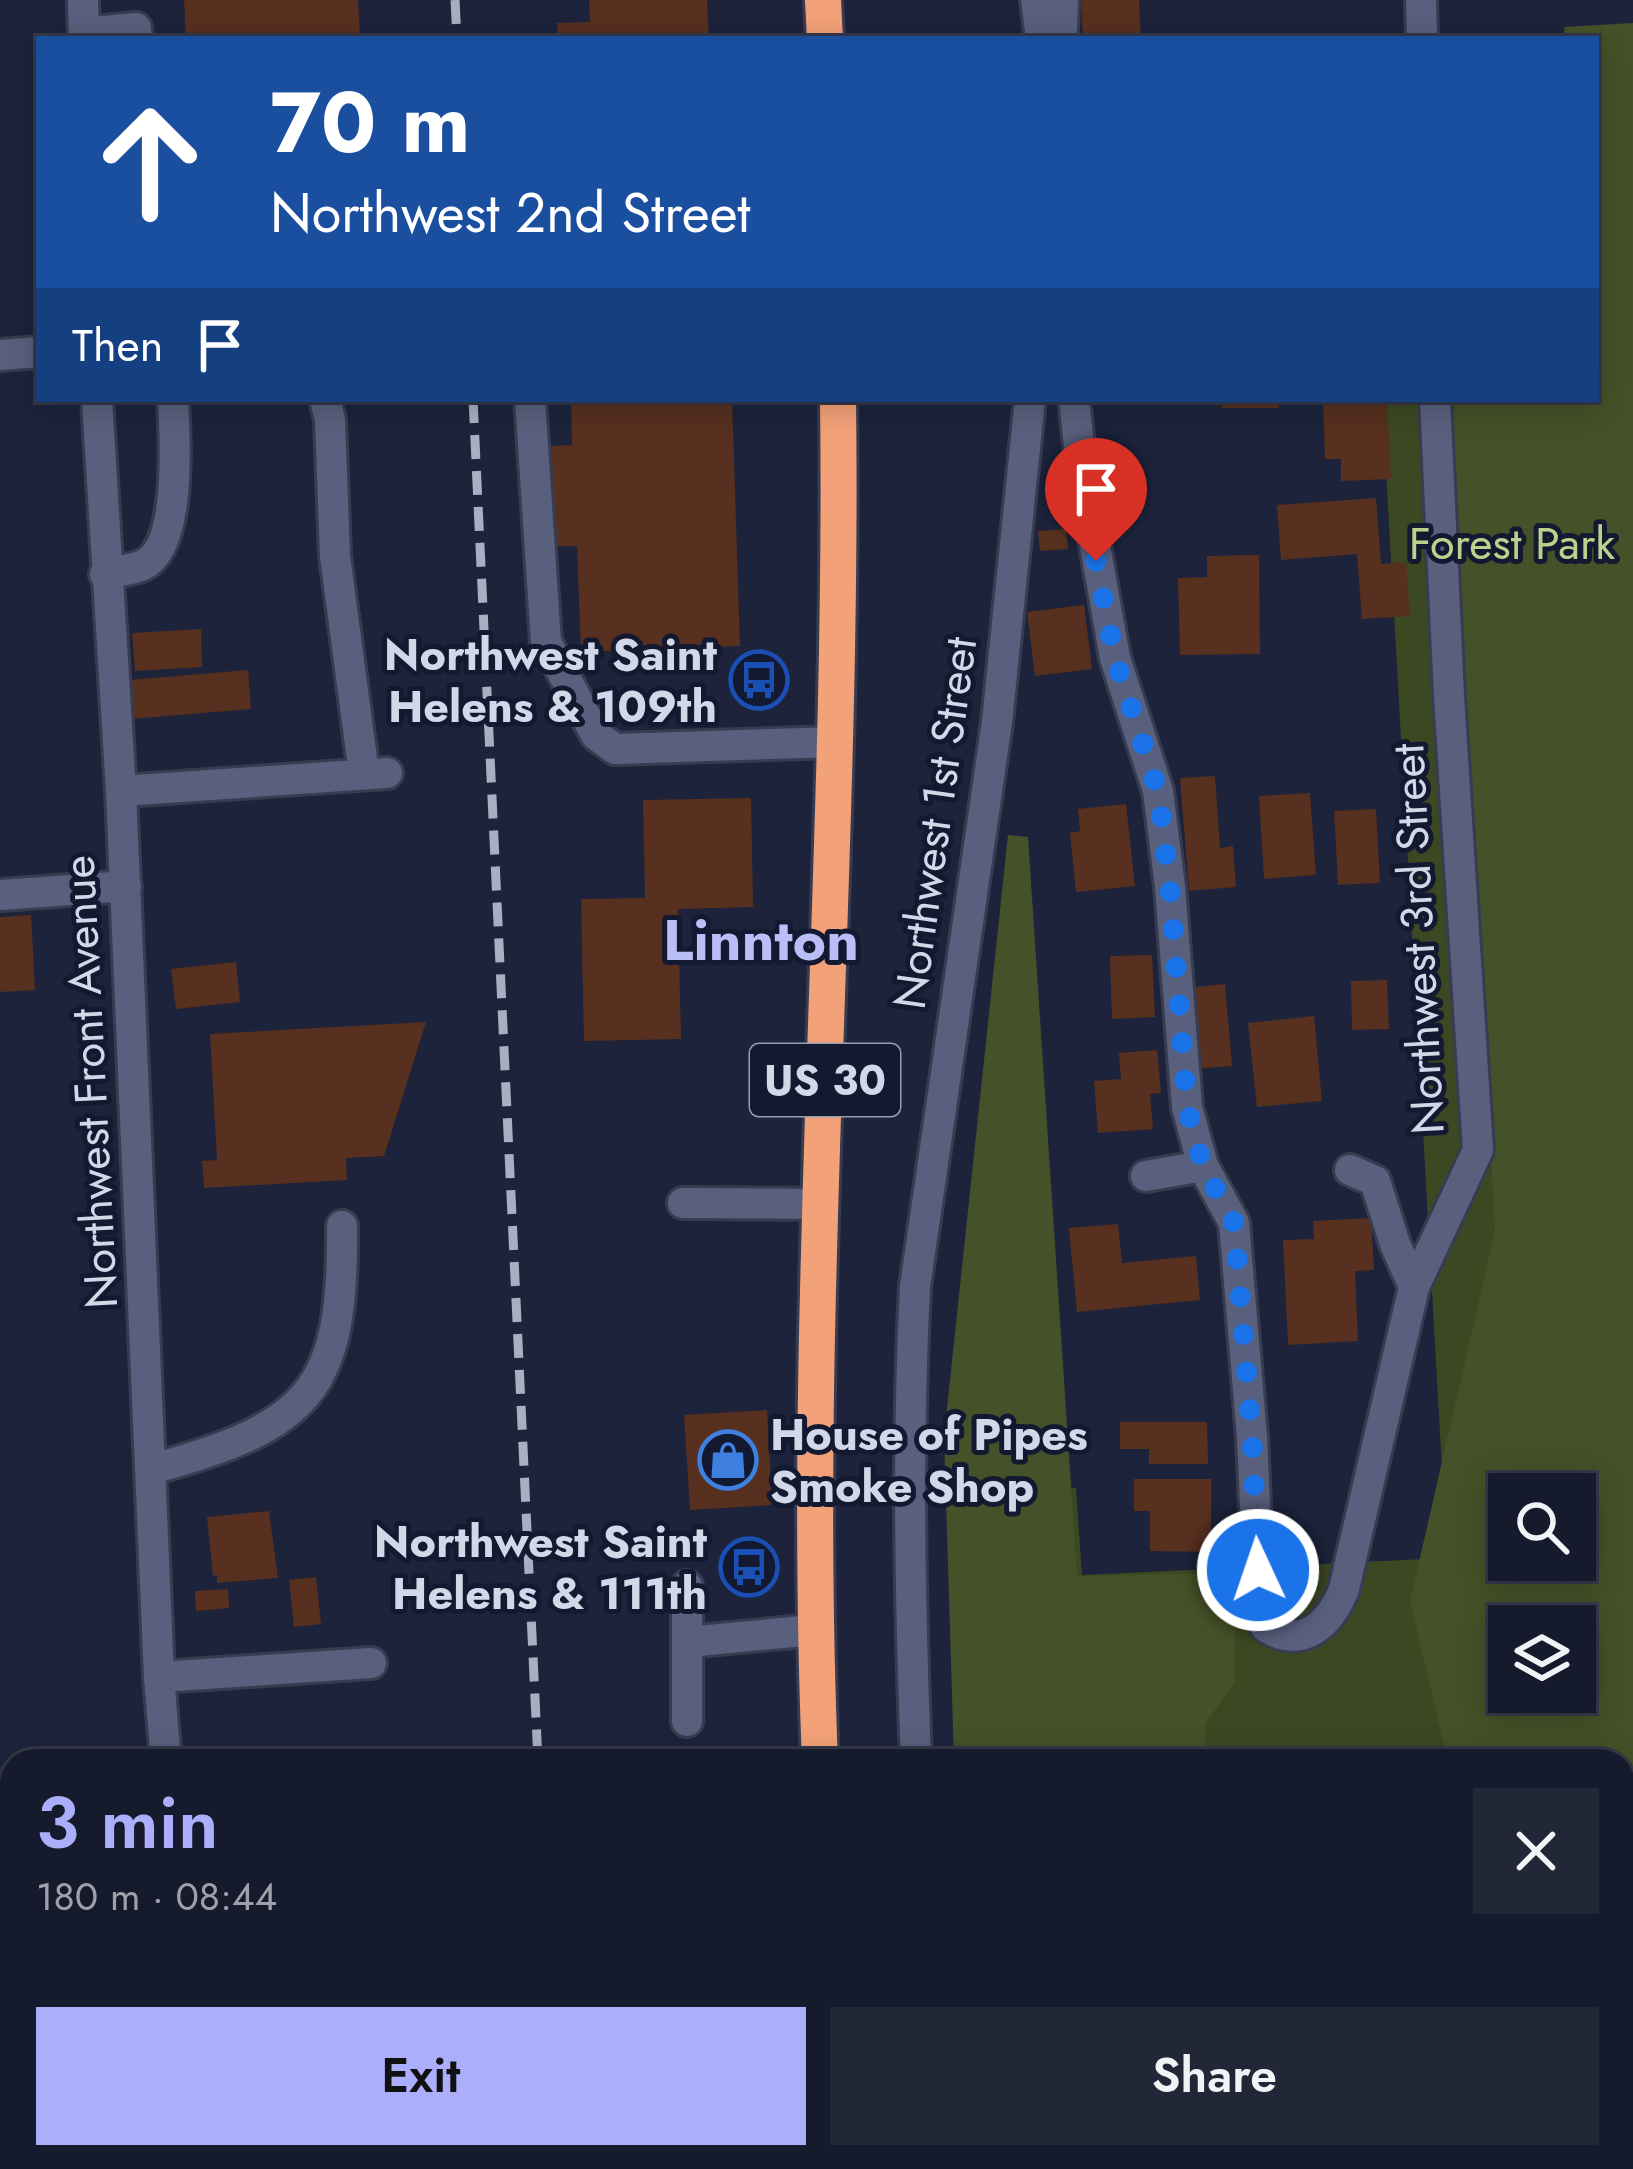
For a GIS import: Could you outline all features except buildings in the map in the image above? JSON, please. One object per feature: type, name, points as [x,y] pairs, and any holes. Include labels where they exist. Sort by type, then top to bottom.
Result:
[{"type":"highway","points":[[823,0],[825,36]]},
{"type":"highway","name":"US 30","points":[[819,1749],[814,1630],[836,742],[838,402]]},
{"type":"street","points":[[83,0],[84,36],[136,28],[137,36]]},
{"type":"street","points":[[1036,0],[1041,36]]},
{"type":"street","points":[[1059,36],[1063,0]]},
{"type":"street","points":[[1422,36],[1423,2]]},
{"type":"street","points":[[0,355],[36,352]]},
{"type":"street","name":"Northwest Front Avenue","points":[[97,402],[122,791],[165,1749]]},
{"type":"street","points":[[105,574],[147,564],[166,541],[175,453],[173,402]]},
{"type":"street","points":[[122,791],[375,774],[335,556],[326,402]]},
{"type":"street","points":[[530,402],[546,642],[596,735],[615,749],[836,742]]},
{"type":"street","name":"Northwest 1st Street","points":[[916,1749],[911,1574],[914,1287],[997,722],[1030,402]]},
{"type":"street","points":[[1074,402],[1115,658],[1158,791],[1187,1107],[1203,1166],[1146,1176]]},
{"type":"street","name":"Northwest 3rd Street","points":[[1203,1166],[1234,1223],[1252,1437],[1260,1615],[1266,1627],[1289,1637],[1316,1631],[1328,1622],[1344,1589],[1414,1287],[1478,1150],[1436,402]]},
{"type":"street","points":[[0,895],[126,886]]},
{"type":"street","points":[[1350,1170],[1375,1181],[1414,1287]]},
{"type":"street","points":[[683,1203],[821,1204]]},
{"type":"street","points":[[152,1469],[211,1453],[271,1426],[304,1399],[325,1367],[338,1331],[342,1226]]},
{"type":"street","points":[[687,1586],[687,1721]]},
{"type":"street","points":[[687,1642],[814,1630]]},
{"type":"street","points":[[159,1677],[371,1663]]},
{"type":"green space","points":[[1633,23],[1633,1749],[1445,1749],[1410,1601],[1495,1231],[1450,402],[1599,402],[1599,36],[1565,36],[1564,27]]},
{"type":"green space","name":"Forest Park","points":[[1382,402],[1596,402],[1624,1749],[982,1749],[952,1495],[1076,1488],[1082,1575],[1447,1558]]},
{"type":"green space","points":[[1008,835],[1028,837],[1077,1576],[1234,1573],[1235,1681],[1206,1723],[1205,1749],[954,1749],[944,1436]]},
{"type":"railway","points":[[455,0],[457,36]]},
{"type":"railway","points":[[473,402],[537,1749]]},
{"type":"place","name":"Northwest Saint Helens & 109th","points":[[759,680]]},
{"type":"place","name":"House of Pipes Smoke Shop","points":[[728,1460]]},
{"type":"place","name":"Northwest Saint Helens & 111th","points":[[749,1567]]},
{"type":"district","name":"Linnton","points":[[761,940]]},
{"type":"route","points":[[1096,561],[1115,658],[1158,791],[1187,1107],[1203,1166],[1234,1223],[1258,1570]]}]
